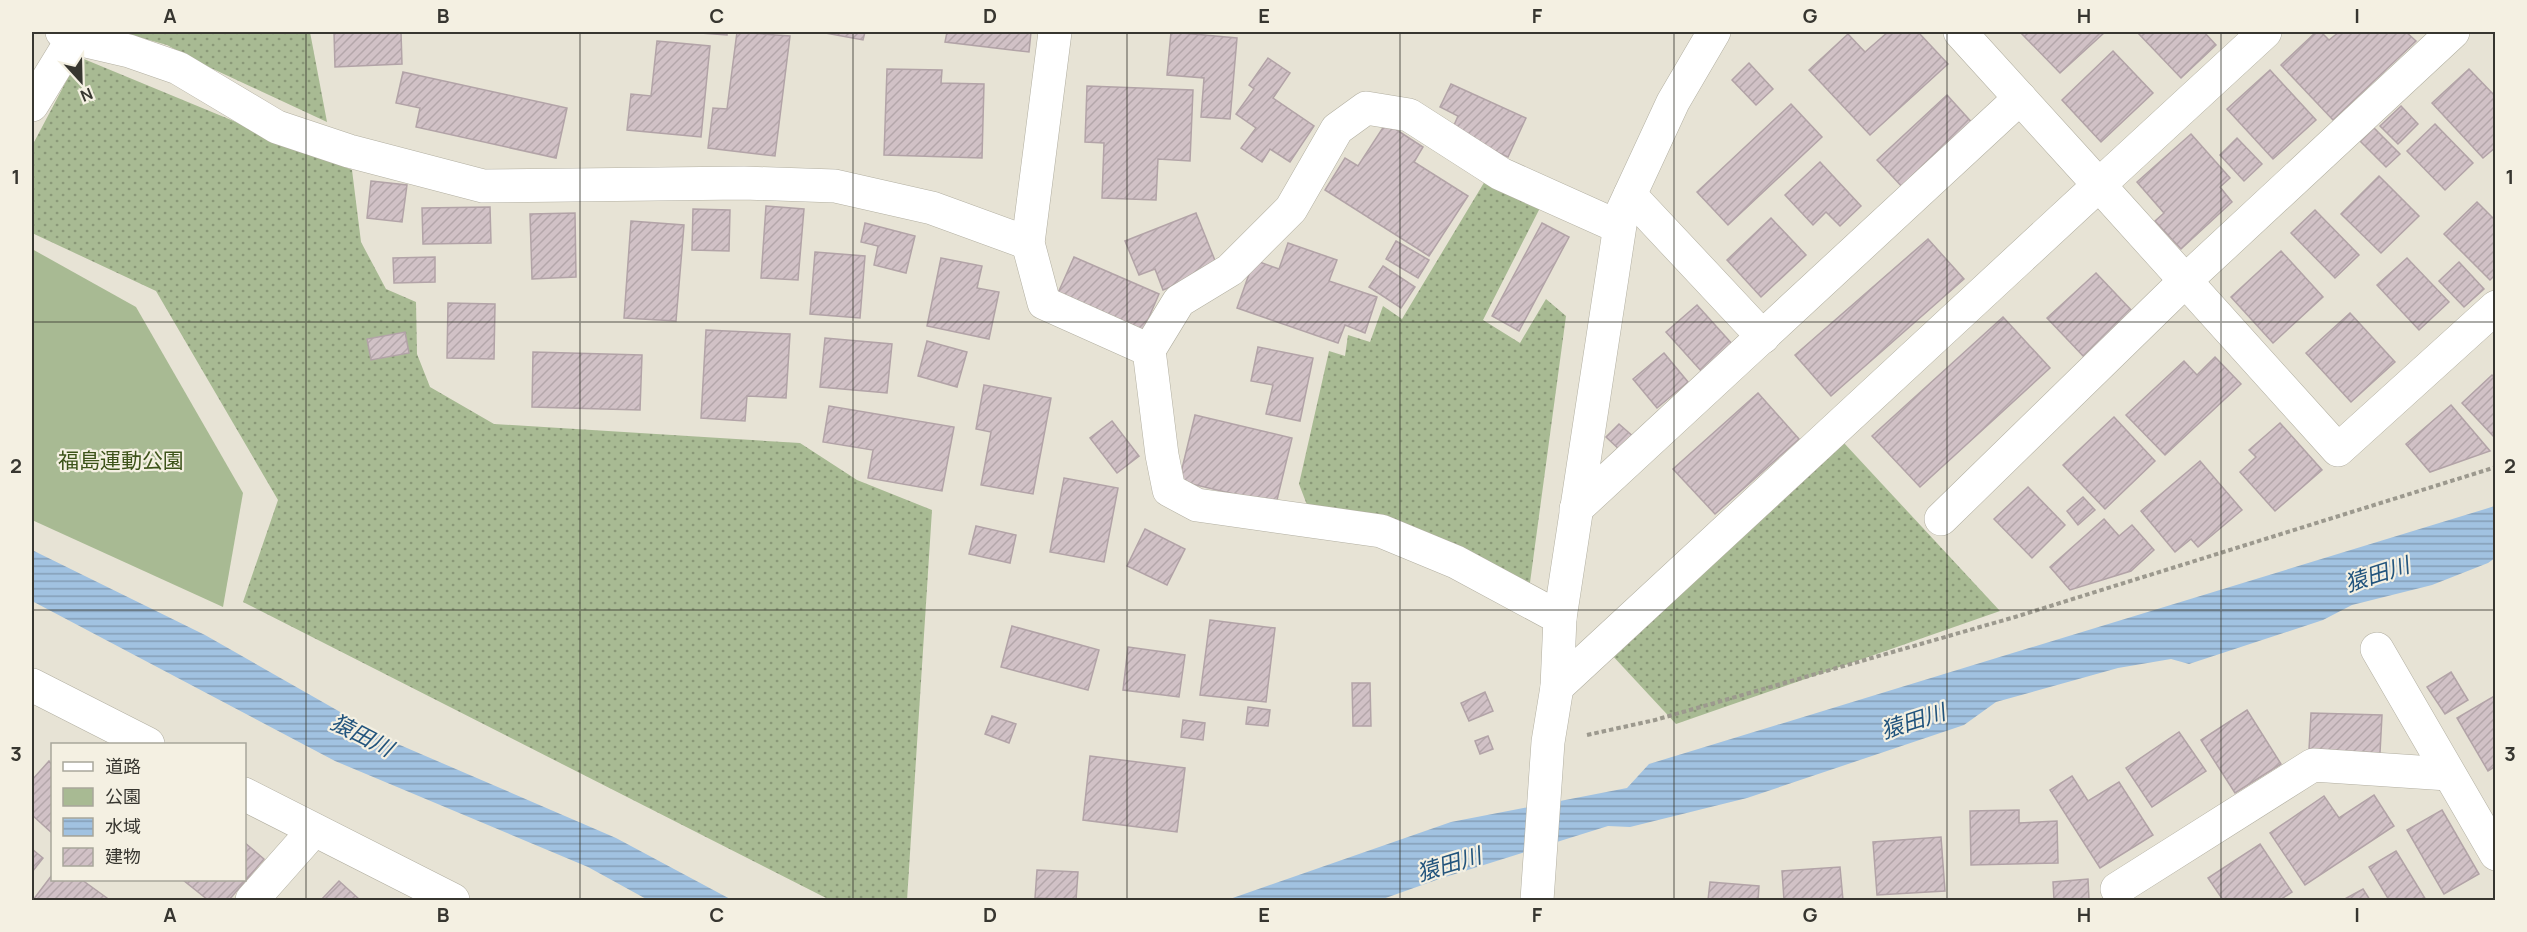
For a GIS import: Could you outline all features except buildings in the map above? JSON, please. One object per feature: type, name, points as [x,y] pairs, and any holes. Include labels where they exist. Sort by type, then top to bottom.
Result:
[{"type":"street","points":[[1056,32],[1028,243],[1044,303],[1149,350]]},
{"type":"street","points":[[1537,900],[1548,742],[1557,687],[1560,618],[1622,212],[1673,102],[1714,32]]},
{"type":"street","points":[[1960,32],[2338,450],[2496,307]]},
{"type":"street","points":[[1557,687],[2265,32]]},
{"type":"street","points":[[1941,519],[2184,282],[2453,32]]},
{"type":"street","points":[[32,105],[68,35],[129,51],[178,68],[277,127],[349,151],[483,186],[744,183],[835,186],[932,208],[1028,243]]},
{"type":"street","points":[[1576,509],[2020,98]]},
{"type":"street","points":[[1560,618],[1456,562],[1380,531],[1197,505],[1170,490],[1162,455],[1149,350],[1179,301],[1230,270],[1290,209],[1337,129],[1366,108],[1409,116],[1501,174],[1619,227]]},
{"type":"street","points":[[1629,195],[1763,337]]},
{"type":"street","points":[[2377,649],[2496,854]]},
{"type":"street","points":[[32,685],[146,743]]},
{"type":"street","points":[[2117,889],[2313,765],[2448,774]]},
{"type":"street","points":[[246,795],[453,900]]},
{"type":"street","points":[[252,900],[314,830]]},
{"type":"path","points":[[1548,742],[1601,733],[1655,720],[2015,617],[2496,467]]},
{"type":"green space","points":[[120,32],[310,32],[327,122],[198,62],[167,45]]},
{"type":"green space","points":[[79,57],[352,170],[361,242],[386,289],[416,302],[417,354],[430,387],[494,424],[800,443],[857,480],[932,510],[907,900],[830,900],[243,602],[278,500],[156,291],[32,233],[32,146]]},
{"type":"green space","points":[[1485,181],[1541,206],[1483,320],[1520,343],[1546,299],[1566,316],[1529,590],[1307,505],[1299,484],[1329,351],[1345,356],[1348,335],[1370,342],[1383,306],[1402,319]]},
{"type":"green space","name":"福島運動公園","points":[[32,249],[136,307],[243,493],[223,607],[32,520]]},
{"type":"green space","points":[[1844,443],[2000,611],[1676,724],[1611,654]]},
{"type":"water","name":"猿田川","points":[[2495,506],[2495,558],[2488,563],[2432,585],[2352,605],[2323,620],[2189,664],[2171,659],[2118,668],[1996,702],[1964,725],[1747,798],[1630,827],[1608,826],[1380,900],[1227,900],[1451,822],[1627,788],[1649,764]]},
{"type":"water","name":"猿田川","points":[[32,550],[205,635],[393,742],[616,838],[732,900],[648,900],[588,867],[335,761],[32,601]]}]
